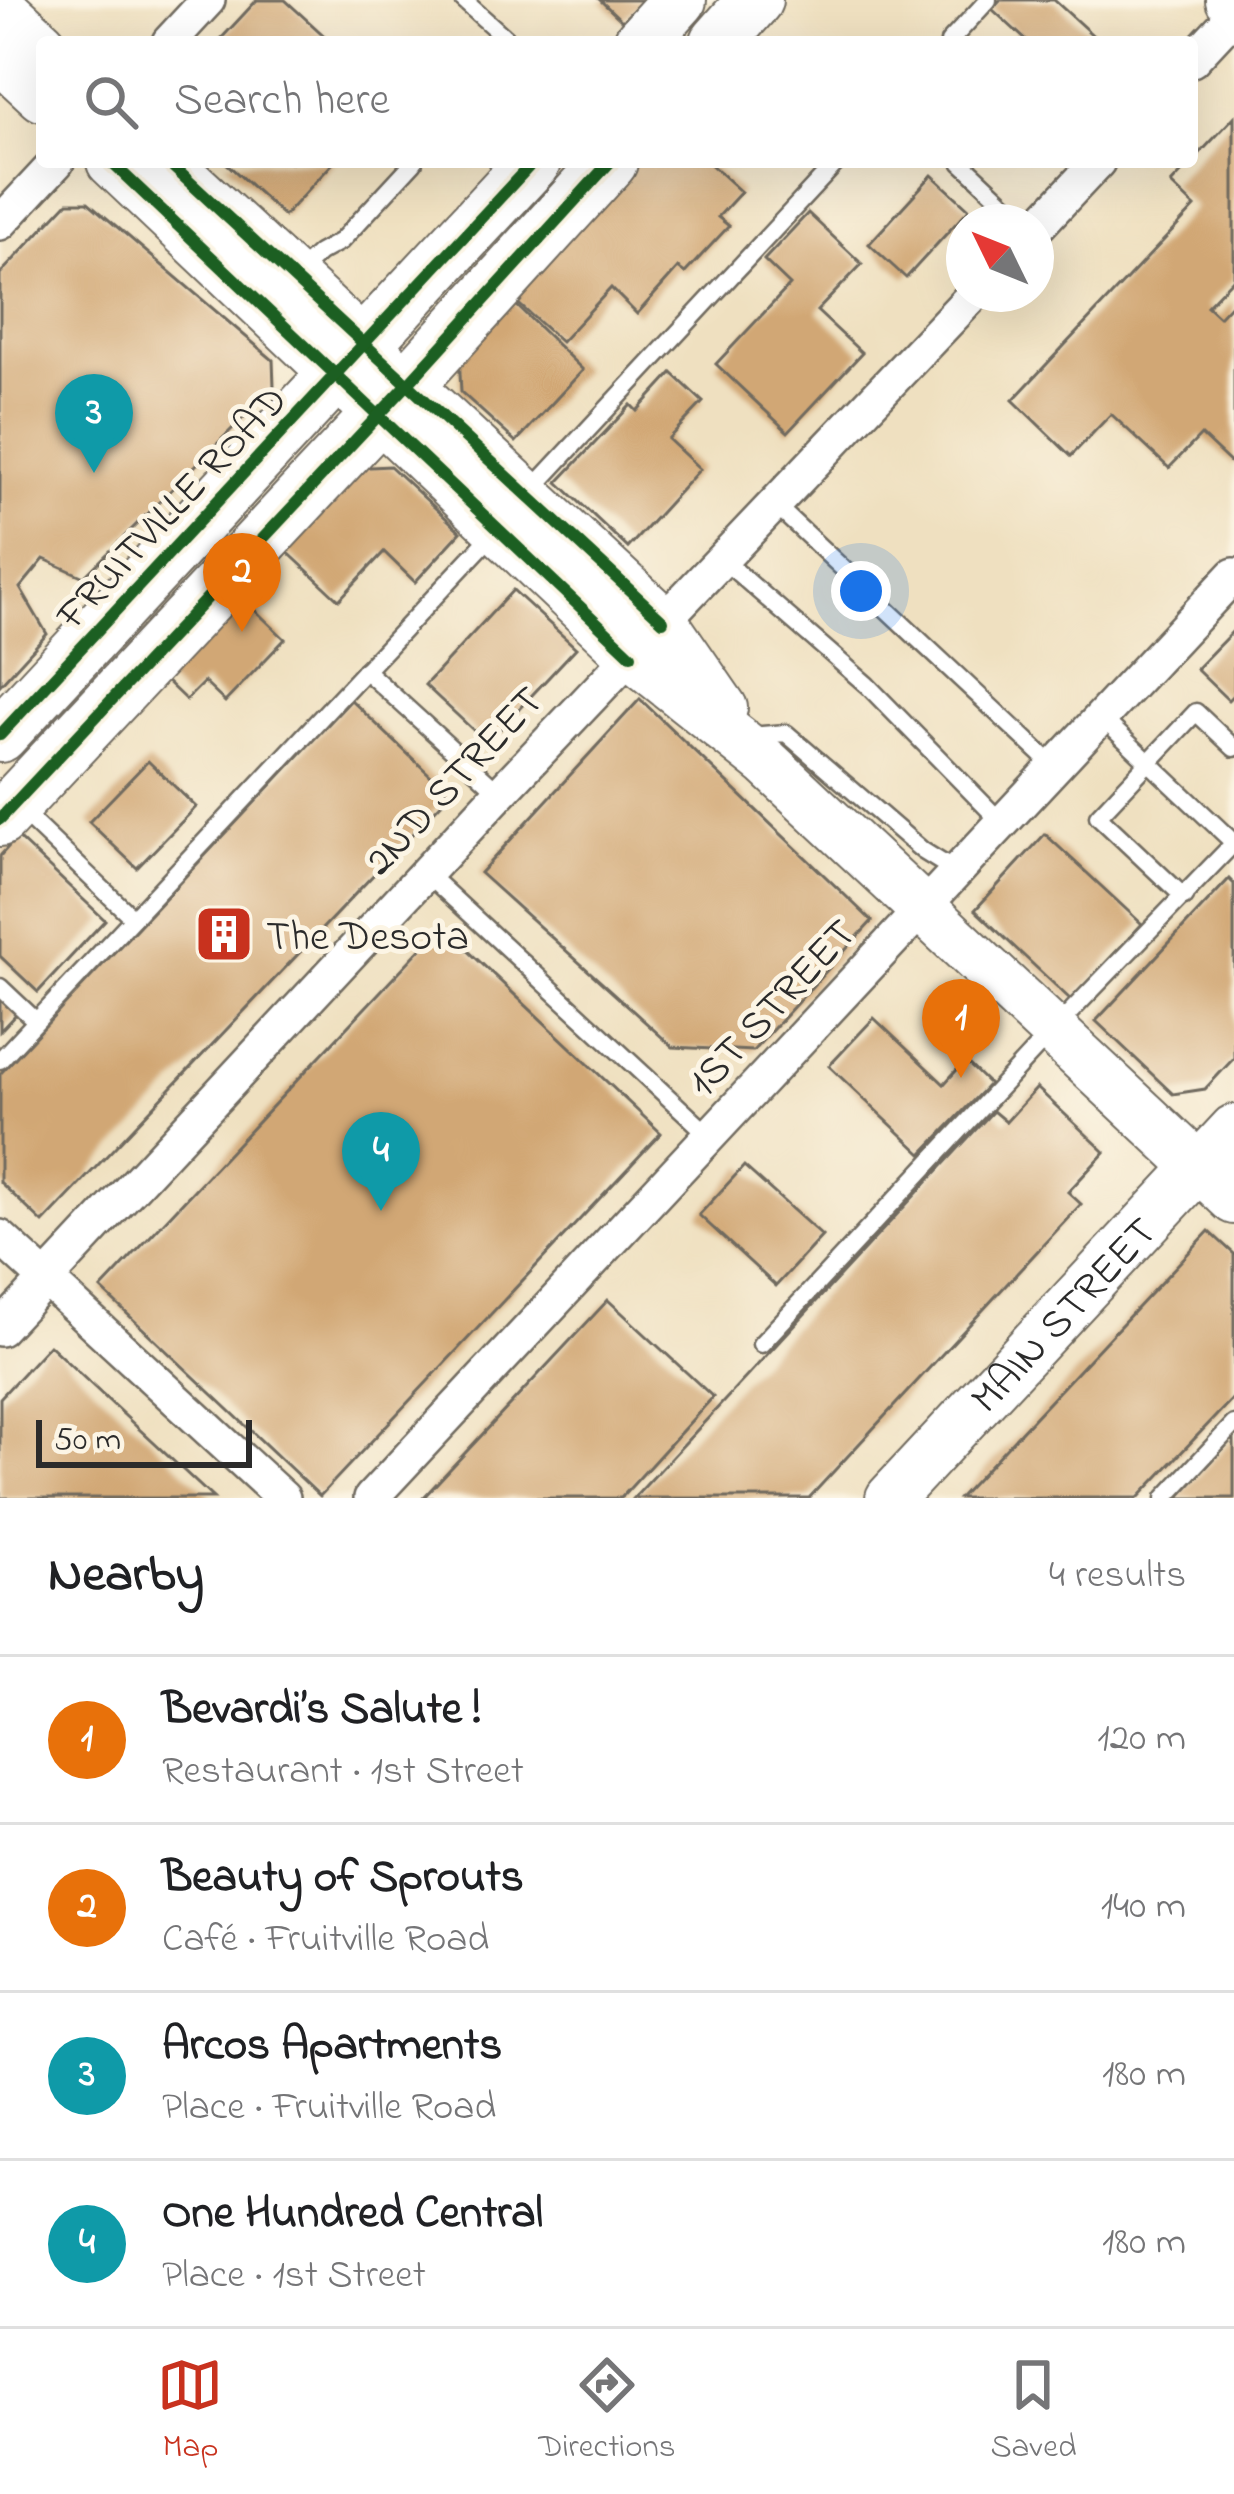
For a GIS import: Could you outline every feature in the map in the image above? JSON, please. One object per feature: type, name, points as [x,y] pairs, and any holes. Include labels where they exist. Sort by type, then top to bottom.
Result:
[{"type":"main road","points":[[646,36],[679,0]]},
{"type":"main road","points":[[723,36],[755,0]]},
{"type":"main road","name":"FRUITVILLE ROAD","points":[[0,735],[528,168]]},
{"type":"main road","points":[[7,811],[393,401],[605,168]]},
{"type":"street","points":[[175,36],[208,0]]},
{"type":"street","points":[[0,5],[23,72]]},
{"type":"street","points":[[1198,54],[1234,15]]},
{"type":"street","points":[[0,223],[51,168]]},
{"type":"street","points":[[118,168],[351,361],[647,638],[920,908],[1234,1200]]},
{"type":"street","points":[[174,168],[292,278],[351,361]]},
{"type":"street","points":[[1054,207],[1087,168]]},
{"type":"street","name":"2ND STREET","points":[[0,1329],[957,312]]},
{"type":"street","name":"1ST STREET","points":[[371,1498],[1234,575]]},
{"type":"street","name":"MAIN STREET","points":[[890,1498],[1234,1129]]},
{"type":"street","points":[[0,1237],[283,1498]]},
{"type":"lane","points":[[464,0],[503,36]]},
{"type":"lane","points":[[955,36],[988,0]]},
{"type":"lane","points":[[292,278],[319,253],[341,241],[408,168]]},
{"type":"lane","points":[[0,1060],[831,168]]},
{"type":"lane","points":[[967,168],[1005,204]]},
{"type":"lane","points":[[774,504],[1055,767]]},
{"type":"lane","points":[[722,559],[867,685],[1002,823]]},
{"type":"lane","points":[[365,670],[500,793]]},
{"type":"lane","points":[[1184,897],[1098,816],[1196,712],[1234,748]]},
{"type":"lane","points":[[761,1344],[1234,843],[1101,717]]},
{"type":"lane","points":[[756,750],[786,733],[923,851],[957,872]]},
{"type":"lane","points":[[7,811],[134,918]]},
{"type":"lane","points":[[426,873],[710,1136]]},
{"type":"lane","points":[[0,987],[37,1022]]},
{"type":"lane","points":[[1165,1498],[1234,1424]]},
{"type":"building","points":[[257,0],[285,0],[324,36],[224,36]]},
{"type":"building","points":[[600,0],[643,0],[622,21]]},
{"type":"building","points":[[1000,0],[1054,0],[1093,36],[1021,36],[992,9]]},
{"type":"building","points":[[1234,117],[1234,278],[1207,306],[1219,317],[1234,301],[1234,466],[1201,435],[1169,468],[1111,414],[1071,456],[1013,400],[1195,207],[1171,184],[1186,168],[1198,168],[1198,155]]},
{"type":"building","points":[[232,168],[328,168],[284,216]]},
{"type":"building","points":[[629,168],[715,168],[741,192],[718,217],[729,226],[685,273],[678,268],[637,314],[611,288],[561,342],[511,297]]},
{"type":"building","points":[[932,175],[964,204],[946,204],[946,234],[906,278],[869,244]]},
{"type":"building","points":[[68,202],[88,202],[273,360],[274,387],[84,577],[44,559],[20,588],[47,634],[0,685],[0,274]]},
{"type":"building","points":[[808,213],[862,264],[817,311],[862,353],[788,432],[716,364],[790,285],[764,260]]},
{"type":"building","points":[[510,299],[583,370],[516,442],[461,392],[459,352]]},
{"type":"building","points":[[672,373],[703,402],[668,439],[700,469],[628,548],[558,482],[631,405],[637,411]]},
{"type":"building","points":[[390,466],[461,532],[415,582],[384,552],[339,600],[280,545],[352,468]]},
{"type":"building","points":[[513,590],[576,648],[487,743],[425,685]]},
{"type":"building","points":[[238,594],[285,639],[225,702],[204,682],[186,700],[160,675]]},
{"type":"building","points":[[1234,630],[1234,694],[1228,700],[1196,669]]},
{"type":"building","points":[[640,699],[872,921],[753,1051],[673,1047],[480,873]]},
{"type":"building","name":"The Desota","points":[[351,700],[450,794],[43,1223],[0,1182],[0,1074]]},
{"type":"building","points":[[148,761],[196,807],[137,868],[89,822]]},
{"type":"building","points":[[1045,834],[1142,924],[1071,1000],[975,910]]},
{"type":"building","points":[[17,837],[105,920],[38,992],[0,956],[0,856]]},
{"type":"building","points":[[1229,879],[1234,884],[1234,1058],[1205,1089],[1173,1094],[1096,1021]]},
{"type":"building","points":[[442,926],[661,1133],[320,1496],[101,1289]]},
{"type":"building","points":[[0,998],[17,1013],[0,1031]]},
{"type":"building","points":[[874,1018],[944,1084],[965,1061],[989,1084],[922,1154],[829,1066]]},
{"type":"building","points":[[1037,1088],[1105,1152],[1068,1192],[1081,1204],[809,1498],[634,1498],[993,1111],[1006,1122]]},
{"type":"building","points":[[744,1166],[822,1236],[776,1286],[699,1215]]},
{"type":"building","points":[[1209,1231],[1234,1254],[1234,1397],[1138,1498],[959,1498]]},
{"type":"building","points":[[608,1300],[713,1397],[621,1498],[423,1498]]},
{"type":"building","points":[[49,1345],[213,1498],[0,1498],[0,1398]]},
{"type":"building","points":[[1234,1437],[1234,1498],[1178,1498]]},
{"type":"cycle path","points":[[117,168],[631,655]]},
{"type":"cycle path","points":[[174,168],[663,621]]},
{"type":"cycle path","points":[[0,735],[527,168]]},
{"type":"cycle path","points":[[0,819],[605,168]]},
{"type":"place","name":"Arcos Apartments","points":[[94,473]]},
{"type":"place","name":"Beauty of Sprouts","points":[[242,632]]},
{"type":"place","name":"The Desota","points":[[224,934]]},
{"type":"place","name":"Bevardi’s Salute !","points":[[961,1078]]},
{"type":"place","name":"One Hundred Central","points":[[381,1211]]}]
